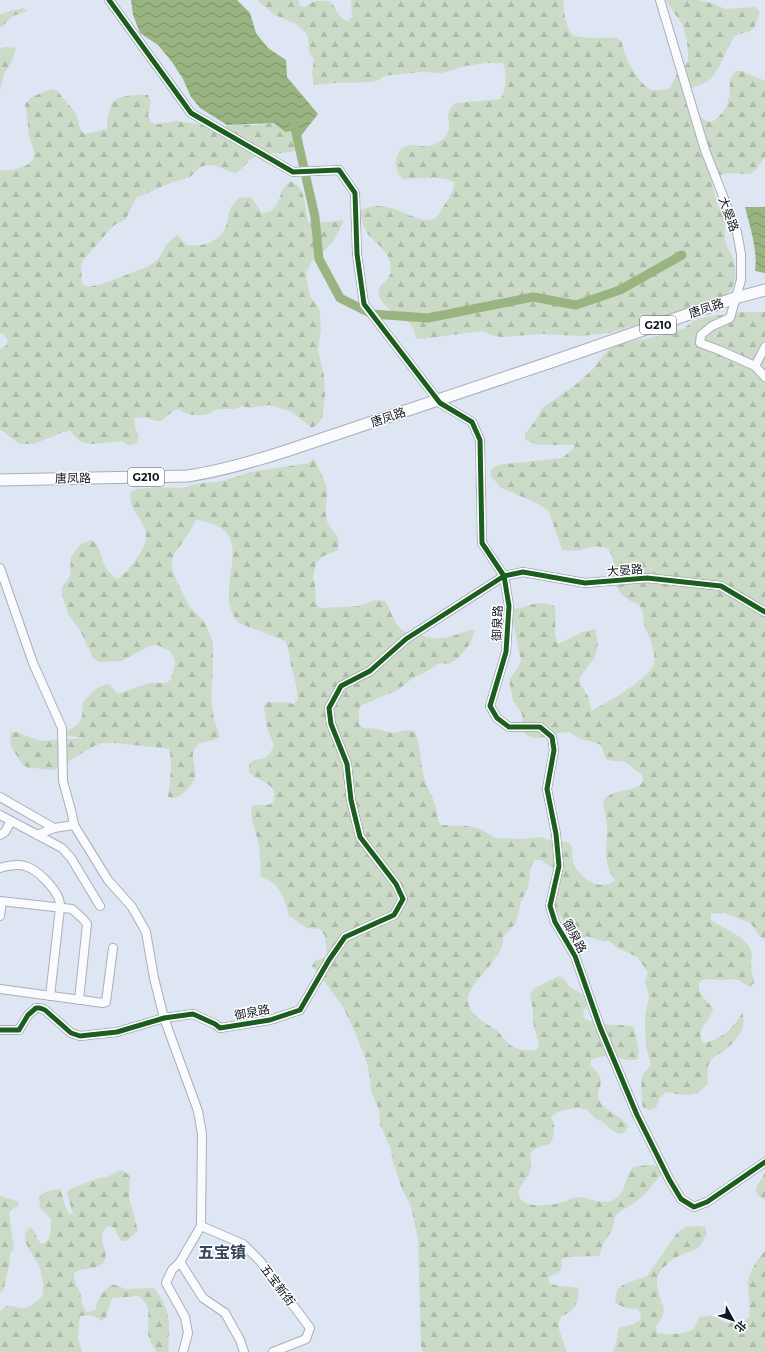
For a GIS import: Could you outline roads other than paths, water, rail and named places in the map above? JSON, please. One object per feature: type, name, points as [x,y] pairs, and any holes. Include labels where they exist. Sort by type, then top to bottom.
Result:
[{"type":"highway","name":"唐凤路","points":[[0,480],[187,476],[215,472],[289,450],[551,362],[735,298],[765,290]]},
{"type":"street","points":[[108,0],[191,113],[293,172],[339,170],[355,193],[357,254],[364,304],[440,403],[472,422],[480,440],[482,543],[504,576]]},
{"type":"street","name":"大晏路","points":[[660,0],[705,150],[737,232],[741,254],[740,280],[730,318],[712,326],[701,334],[700,343],[755,366],[765,377]]},
{"type":"street","points":[[755,366],[765,347]]},
{"type":"street","points":[[0,568],[33,663],[62,728],[63,781],[74,825],[108,880],[132,907],[146,932],[154,978],[164,1018],[198,1111],[202,1134],[201,1226],[180,1262],[172,1270],[166,1283],[185,1317],[188,1333],[183,1352]]},
{"type":"street","name":"大晏路","points":[[504,576],[523,572],[585,583],[647,578],[721,586],[765,612]]},
{"type":"street","name":"御泉路","points":[[164,1018],[193,1014],[215,1024],[220,1028],[270,1020],[300,1010],[329,960],[345,937],[394,915],[403,898],[396,884],[360,837],[351,800],[347,764],[331,724],[329,708],[341,686],[370,671],[406,639],[504,576],[509,606],[506,652],[490,706],[496,718],[509,727],[540,727],[552,736],[554,750],[547,789],[556,834],[560,866],[550,906],[556,922],[575,956],[600,1026],[637,1115],[681,1200],[694,1207],[707,1202],[765,1162]]},
{"type":"street","points":[[0,798],[54,828]]},
{"type":"street","points":[[0,815],[62,848],[71,858],[100,906]]},
{"type":"street","points":[[0,835],[5,832],[11,821]]},
{"type":"street","points":[[37,835],[54,828],[74,825]]},
{"type":"street","points":[[0,868],[6,866],[25,866],[40,874],[51,886],[59,899],[60,908],[50,996]]},
{"type":"street","points":[[0,916],[1,902],[72,910],[83,919],[87,924],[79,1000]]},
{"type":"street","points":[[0,989],[103,1003],[106,1002],[113,948]]},
{"type":"street","points":[[0,1030],[19,1030],[28,1015],[36,1008],[45,1010],[71,1033],[80,1036],[117,1032],[164,1018]]},
{"type":"street","name":"五宝新街","points":[[201,1226],[243,1244],[260,1261],[310,1328],[306,1339],[273,1352]]},
{"type":"street","points":[[180,1262],[203,1298],[225,1313],[240,1340],[244,1352]]},
{"type":"water","points":[[131,0],[237,0],[250,13],[256,33],[268,48],[286,60],[287,77],[318,114],[300,137],[293,131],[285,132],[274,123],[227,125],[200,108],[191,97],[183,79],[172,62],[158,45],[140,33],[133,15]]},
{"type":"water","points":[[745,207],[765,207],[765,273],[755,271],[756,263],[754,247]]},
{"type":"waterway","points":[[294,124],[315,217],[319,259],[340,298],[372,314],[428,318],[533,297],[576,305],[620,290],[682,255]]},
{"type":"district","name":"五宝镇","points":[[222,1252]]}]
